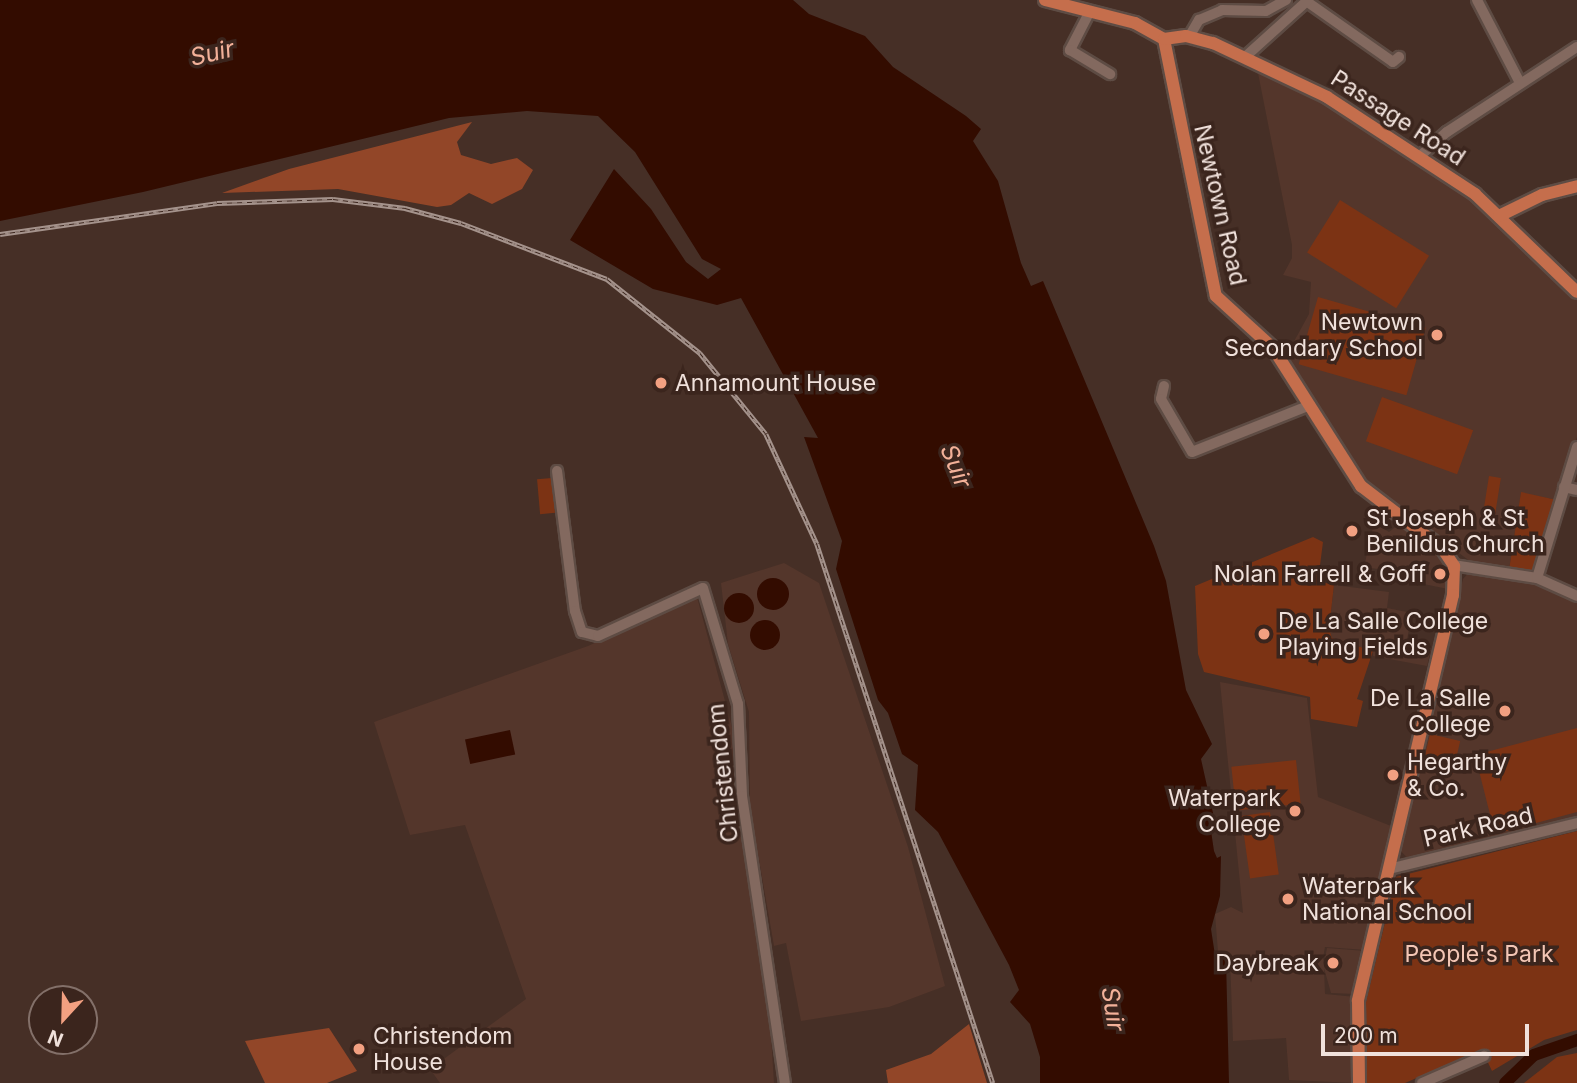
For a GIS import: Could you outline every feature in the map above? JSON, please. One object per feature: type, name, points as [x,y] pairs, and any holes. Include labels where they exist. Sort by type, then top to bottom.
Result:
[{"type":"main road","points":[[1045,0],[1135,23],[1164,39]]},
{"type":"main road","name":"Passage Road","points":[[1164,39],[1189,37],[1245,57],[1319,92],[1420,156],[1499,216],[1577,292]]},
{"type":"main road","name":"Newtown Road","points":[[1164,39],[1214,290],[1269,344],[1361,485],[1442,548],[1453,565]]},
{"type":"main road","points":[[1499,216],[1542,195],[1577,186]]},
{"type":"main road","points":[[1359,1083],[1357,1011],[1453,595],[1453,565]]},
{"type":"street","points":[[1189,37],[1199,20],[1222,9],[1266,12],[1286,0]]},
{"type":"street","points":[[1477,0],[1520,83]]},
{"type":"street","points":[[1245,57],[1307,1],[1393,62],[1399,57]]},
{"type":"street","points":[[1089,13],[1070,50],[1110,74]]},
{"type":"street","points":[[1420,156],[1437,139],[1577,47]]},
{"type":"street","points":[[1164,387],[1161,399],[1192,452],[1310,405]]},
{"type":"street","points":[[1537,578],[1577,447]]},
{"type":"street","name":"Christendom","points":[[557,471],[575,611],[582,632],[598,636],[703,588],[738,704],[742,796],[785,1083]]},
{"type":"street","points":[[1564,487],[1577,490]]},
{"type":"street","points":[[1453,565],[1537,578],[1577,596]]},
{"type":"street","name":"Park Road","points":[[1388,869],[1577,823]]},
{"type":"street","points":[[1422,1083],[1484,1056]]},
{"type":"shaded area","name":"Newtown Secondary School","points":[[1257,68],[1311,94],[1472,198],[1577,300],[1577,437],[1557,500],[1521,493],[1509,570],[1471,562],[1364,482],[1286,356],[1309,314],[1311,282],[1283,275],[1292,258],[1292,245]]},
{"type":"shaded area","points":[[472,122],[457,142],[461,155],[491,164],[517,158],[533,170],[522,189],[492,204],[469,193],[451,205],[437,207],[338,189],[222,193],[289,169]]},
{"type":"shaded area","points":[[1374,523],[1389,532],[1399,524],[1438,551],[1445,565],[1448,589],[1404,580],[1405,573],[1364,567]]},
{"type":"shaded area","points":[[784,563],[819,583],[908,847],[945,986],[889,1007],[801,1021],[786,943],[774,946],[750,808],[749,712],[728,644],[721,583]]},
{"type":"shaded area","name":"De La Salle College","points":[[1471,570],[1540,582],[1577,601],[1577,820],[1409,860],[1400,850],[1463,579]]},
{"type":"shaded area","points":[[1334,585],[1389,592],[1387,608],[1412,613],[1406,645],[1431,650],[1427,666],[1373,656],[1373,651],[1332,638],[1329,629]]},
{"type":"shaded area","points":[[697,597],[732,727],[735,800],[770,1020],[774,1083],[440,1083],[430,1069],[526,999],[465,825],[410,835],[374,722],[588,646]]},
{"type":"shaded area","points":[[1220,682],[1307,698],[1318,797],[1391,826],[1366,950],[1325,947],[1323,958],[1324,963],[1327,948],[1366,951],[1356,994],[1331,993],[1324,968],[1325,994],[1356,997],[1355,1083],[1289,1080],[1286,1038],[1233,1041],[1230,959],[1218,952],[1215,914],[1231,907],[1243,913]]},
{"type":"shaded area","points":[[969,1024],[987,1083],[888,1083],[886,1070],[931,1054]]},
{"type":"shaded area","points":[[329,1028],[357,1071],[327,1083],[265,1083],[245,1041]]},
{"type":"green space","points":[[1340,200],[1429,256],[1396,308],[1307,253]]},
{"type":"green space","points":[[1318,297],[1426,328],[1406,395],[1299,364]]},
{"type":"green space","points":[[1382,397],[1473,430],[1457,474],[1366,441]]},
{"type":"green space","points":[[1489,476],[1501,478],[1493,528],[1481,526]]},
{"type":"green space","points":[[552,478],[555,513],[540,514],[537,479]]},
{"type":"green space","points":[[1521,492],[1557,500],[1534,574],[1509,570]]},
{"type":"green space","name":"De La Salle College Playing Fields","points":[[1313,537],[1323,542],[1318,581],[1334,585],[1329,629],[1332,638],[1373,651],[1357,699],[1363,701],[1357,727],[1311,719],[1310,697],[1204,672],[1198,654],[1195,586]]},
{"type":"green space","points":[[1577,728],[1577,812],[1495,834],[1475,755]]},
{"type":"green space","points":[[1430,734],[1460,741],[1453,774],[1422,767]]},
{"type":"green space","points":[[1296,760],[1301,804],[1236,811],[1231,767]]},
{"type":"green space","points":[[1270,812],[1279,874],[1250,878],[1241,816]]},
{"type":"green space","name":"People's Park","points":[[1577,831],[1577,1030],[1544,1040],[1492,1071],[1482,1050],[1405,1083],[1366,1083],[1365,1006],[1396,877]]},
{"type":"green space","points":[[1577,1053],[1577,1083],[1524,1083],[1557,1057]]},
{"type":"water","name":"Suir","points":[[0,0],[793,0],[809,14],[865,36],[893,67],[981,129],[973,141],[998,181],[1021,263],[1031,286],[1043,281],[1154,546],[1166,581],[1186,690],[1212,744],[1201,759],[1213,813],[1210,824],[1214,851],[1217,858],[1221,856],[1220,896],[1211,929],[1215,955],[1226,959],[1229,1083],[1040,1083],[1040,1057],[1030,1024],[1010,1002],[1019,990],[1009,965],[938,832],[915,810],[918,765],[902,754],[888,713],[878,700],[836,569],[842,541],[804,437],[818,438],[741,298],[717,305],[653,289],[570,240],[614,169],[651,209],[686,262],[708,279],[721,269],[702,259],[635,152],[598,116],[527,111],[449,118],[143,192],[0,221]]},
{"type":"water","points":[[773,578],[785,582],[789,594],[785,606],[773,610],[761,606],[757,594],[761,582]]},
{"type":"water","points":[[739,593],[750,597],[754,608],[750,619],[739,623],[728,619],[724,608],[728,597]]},
{"type":"water","points":[[765,620],[775,625],[780,635],[775,645],[765,650],[755,645],[750,635],[755,625]]},
{"type":"water","points":[[510,730],[515,754],[470,764],[465,740]]},
{"type":"waterway","points":[[1505,1083],[1534,1055],[1577,1040]]},
{"type":"railway","points":[[0,234],[217,203],[333,199],[405,208],[461,223],[607,279],[700,353],[766,434],[817,544],[993,1083]]},
{"type":"place","name":"Newtown Secondary School","points":[[1437,335]]},
{"type":"place","name":"Annamount House","points":[[661,383]]},
{"type":"place","name":"St Joseph & St Benildus Church","points":[[1352,531]]},
{"type":"place","name":"Nolan Farrell & Goff","points":[[1440,574]]},
{"type":"place","name":"De La Salle College Playing Fields","points":[[1264,634]]},
{"type":"place","name":"De La Salle College","points":[[1505,711]]},
{"type":"place","name":"Hegarthy & Co.","points":[[1393,775]]},
{"type":"place","name":"Waterpark College","points":[[1295,811]]},
{"type":"place","name":"Waterpark National School","points":[[1288,899]]},
{"type":"place","name":"Daybreak","points":[[1333,963]]},
{"type":"place","name":"Christendom House","points":[[359,1049]]}]
